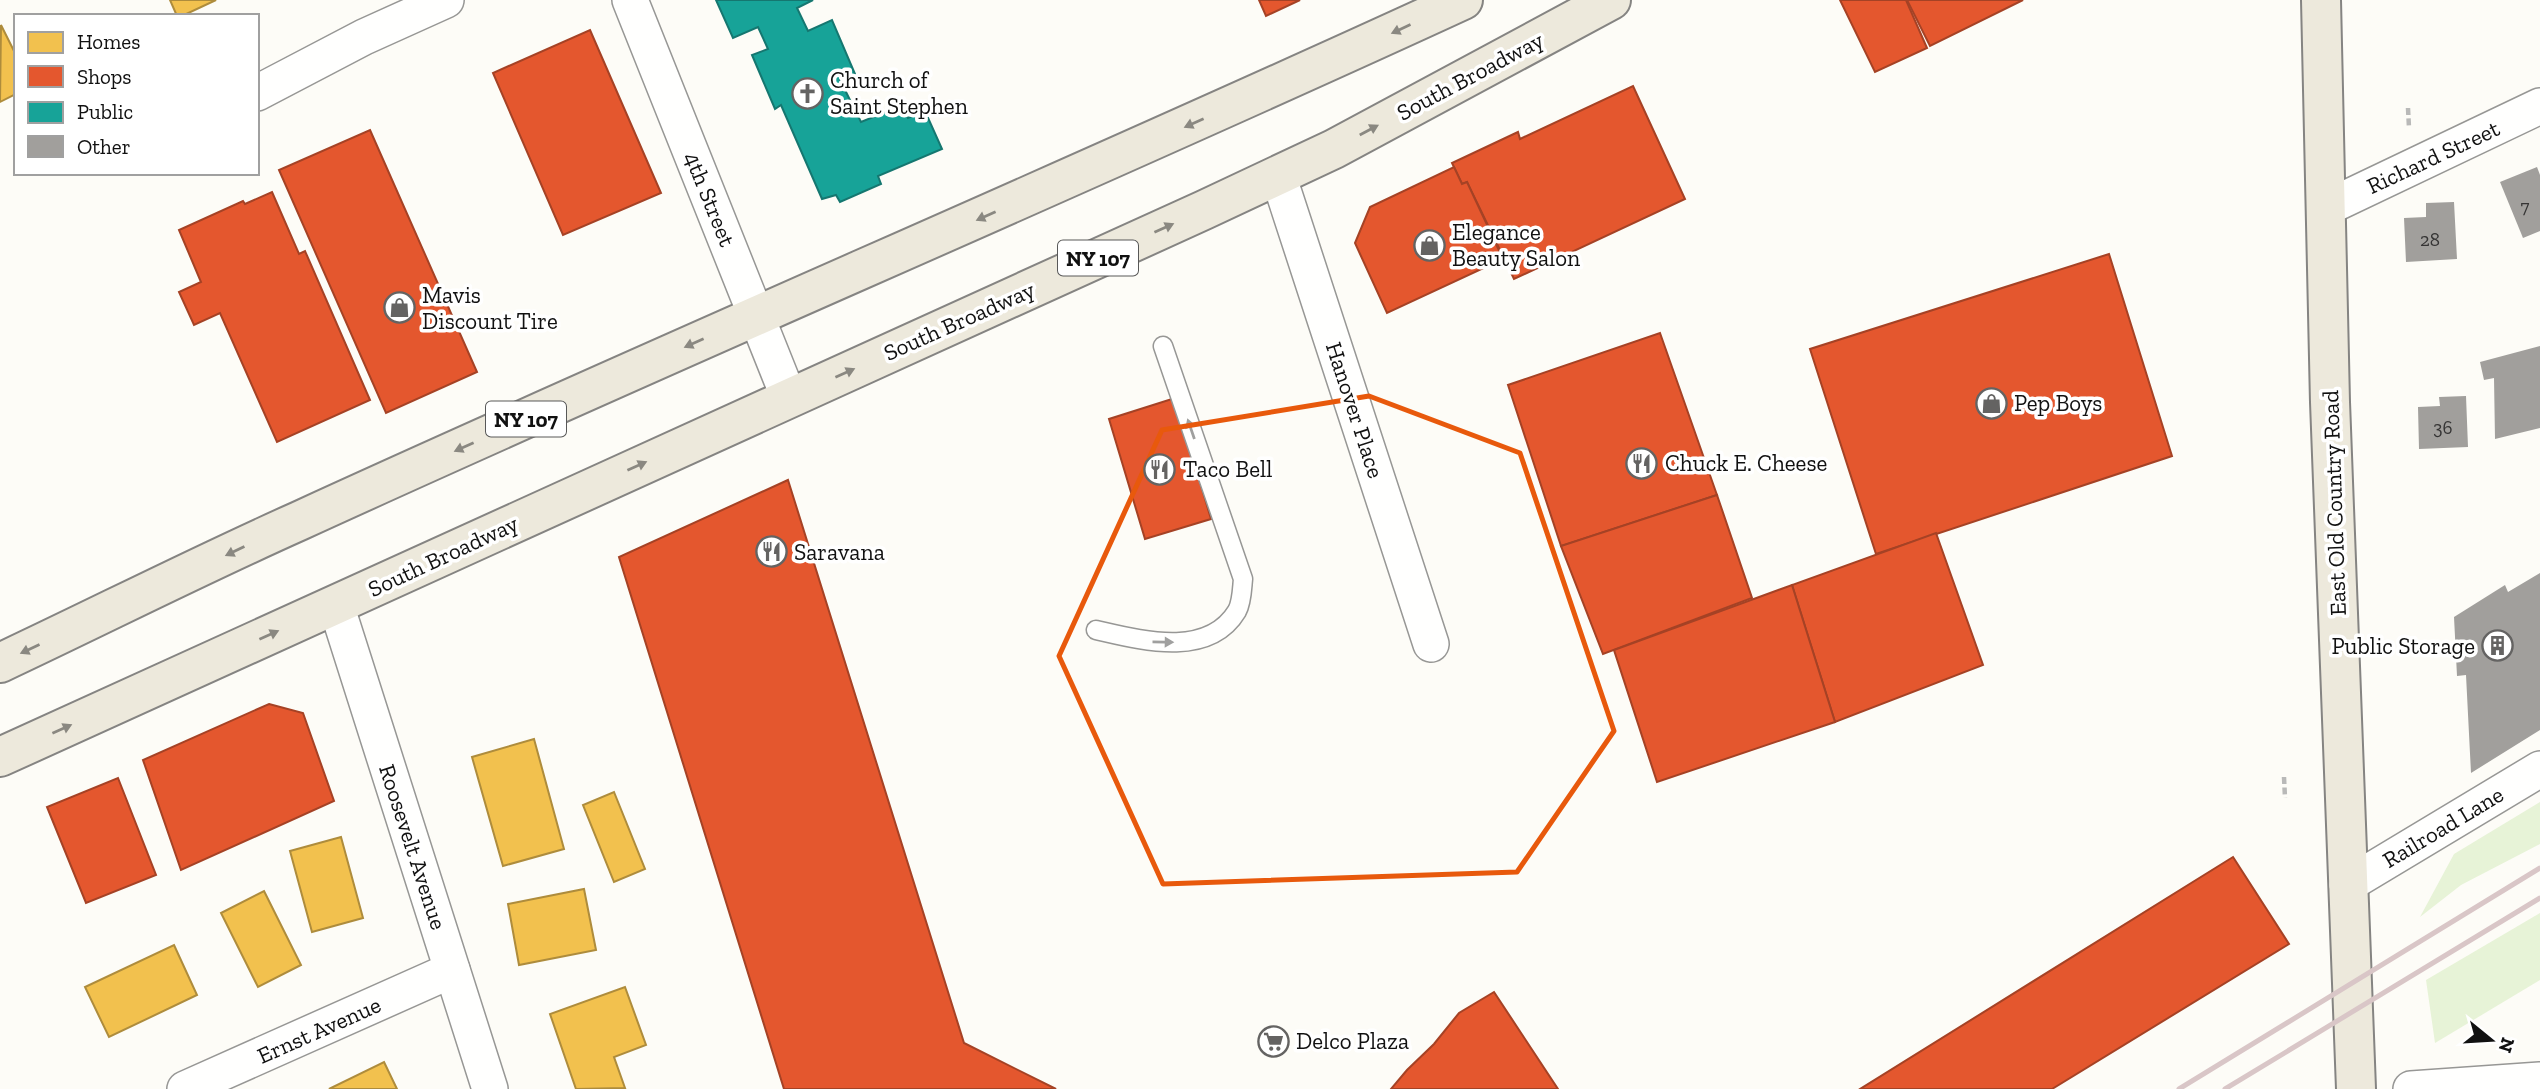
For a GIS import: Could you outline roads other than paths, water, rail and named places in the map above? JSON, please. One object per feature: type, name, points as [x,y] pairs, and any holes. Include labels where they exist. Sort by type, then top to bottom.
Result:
[{"type":"main road","name":"NY 107","points":[[0,663],[296,522],[756,315],[1237,104],[1463,0]]},
{"type":"main road","name":"South Broadway","points":[[337,605],[1334,149],[1611,0]]},
{"type":"main road","name":"East Old Country Road","points":[[2321,0],[2331,415],[2356,1089]]},
{"type":"main road","name":"NY 107","points":[[0,757],[337,605]]},
{"type":"street","points":[[259,92],[364,37],[446,0]]},
{"type":"street","name":"4th Street","points":[[630,0],[789,398]]},
{"type":"street","name":"Richard Street","points":[[2326,208],[2540,106]]},
{"type":"street","name":"Hanover Place","points":[[1278,175],[1432,644]]},
{"type":"street","name":"Roosevelt Avenue","points":[[337,605],[490,1089]]},
{"type":"street","name":"Railroad Lane","points":[[2347,885],[2540,769]]},
{"type":"street","name":"Ernst Avenue","points":[[185,1089],[452,970]]},
{"type":"street","points":[[2411,1089],[2540,1080]]},
{"type":"lane","points":[[1096,630],[1145,641],[1181,642],[1208,637],[1225,626],[1239,608],[1243,579],[1163,346]]},
{"type":"railway","points":[[2179,1089],[2540,868]]},
{"type":"railway","points":[[2225,1089],[2540,898]]},
{"type":"place","name":"Church of Saint Stephen","points":[[807,93]]},
{"type":"place","name":"Elegance Beauty Salon","points":[[1429,245]]},
{"type":"place","name":"Mavis Discount Tire","points":[[399,308]]},
{"type":"place","name":"Pep Boys","points":[[1991,403]]},
{"type":"place","name":"Chuck E. Cheese","points":[[1642,463]]},
{"type":"place","name":"Taco Bell","points":[[1160,469]]},
{"type":"place","name":"Saravana","points":[[771,552]]},
{"type":"place","name":"Public Storage","points":[[2498,646]]},
{"type":"place","name":"Delco Plaza","points":[[1273,1041]]}]
